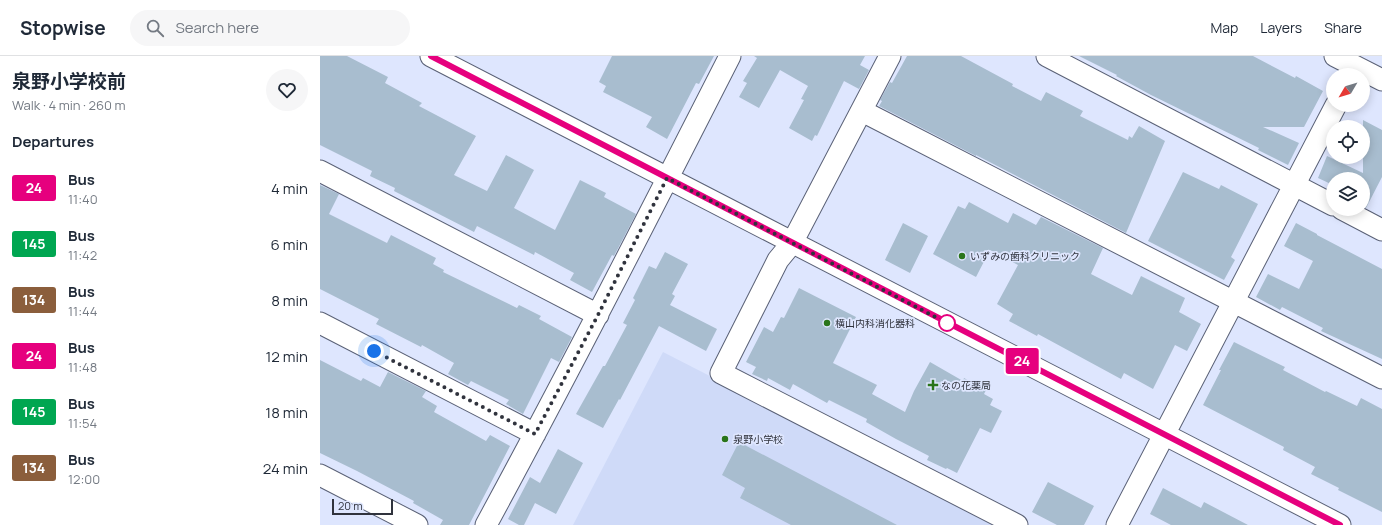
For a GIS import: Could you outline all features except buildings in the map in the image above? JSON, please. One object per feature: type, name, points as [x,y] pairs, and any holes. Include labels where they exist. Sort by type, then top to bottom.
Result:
[{"type":"street","points":[[431,56],[1340,525]]},
{"type":"street","points":[[486,525],[598,315],[730,56]]},
{"type":"street","points":[[890,56],[792,243],[778,260],[721,373],[1017,525]]},
{"type":"street","points":[[1047,56],[1326,201]]},
{"type":"street","points":[[1335,56],[1382,80]]},
{"type":"street","points":[[862,110],[1382,378]]},
{"type":"street","points":[[1117,525],[1332,112]]},
{"type":"street","points":[[320,171],[598,315]]},
{"type":"street","points":[[1355,216],[1382,230]]},
{"type":"street","points":[[320,323],[535,434]]},
{"type":"street","points":[[320,474],[418,525]]},
{"type":"shaded area","name":"泉野小学校","points":[[663,352],[1000,525],[573,525]]},
{"type":"bus line","name":"24","points":[[431,56],[1340,525]]},
{"type":"place","name":"いずみの歯科クリニック","points":[[962,256]]},
{"type":"place","name":"横山内科消化器科","points":[[827,323]]},
{"type":"place","name":"なの花薬局","points":[[933,385]]},
{"type":"place","name":"泉野小学校","points":[[725,439]]},
{"type":"route","points":[[374,351],[535,434],[598,315],[667,178],[951,325],[947,323]]}]
